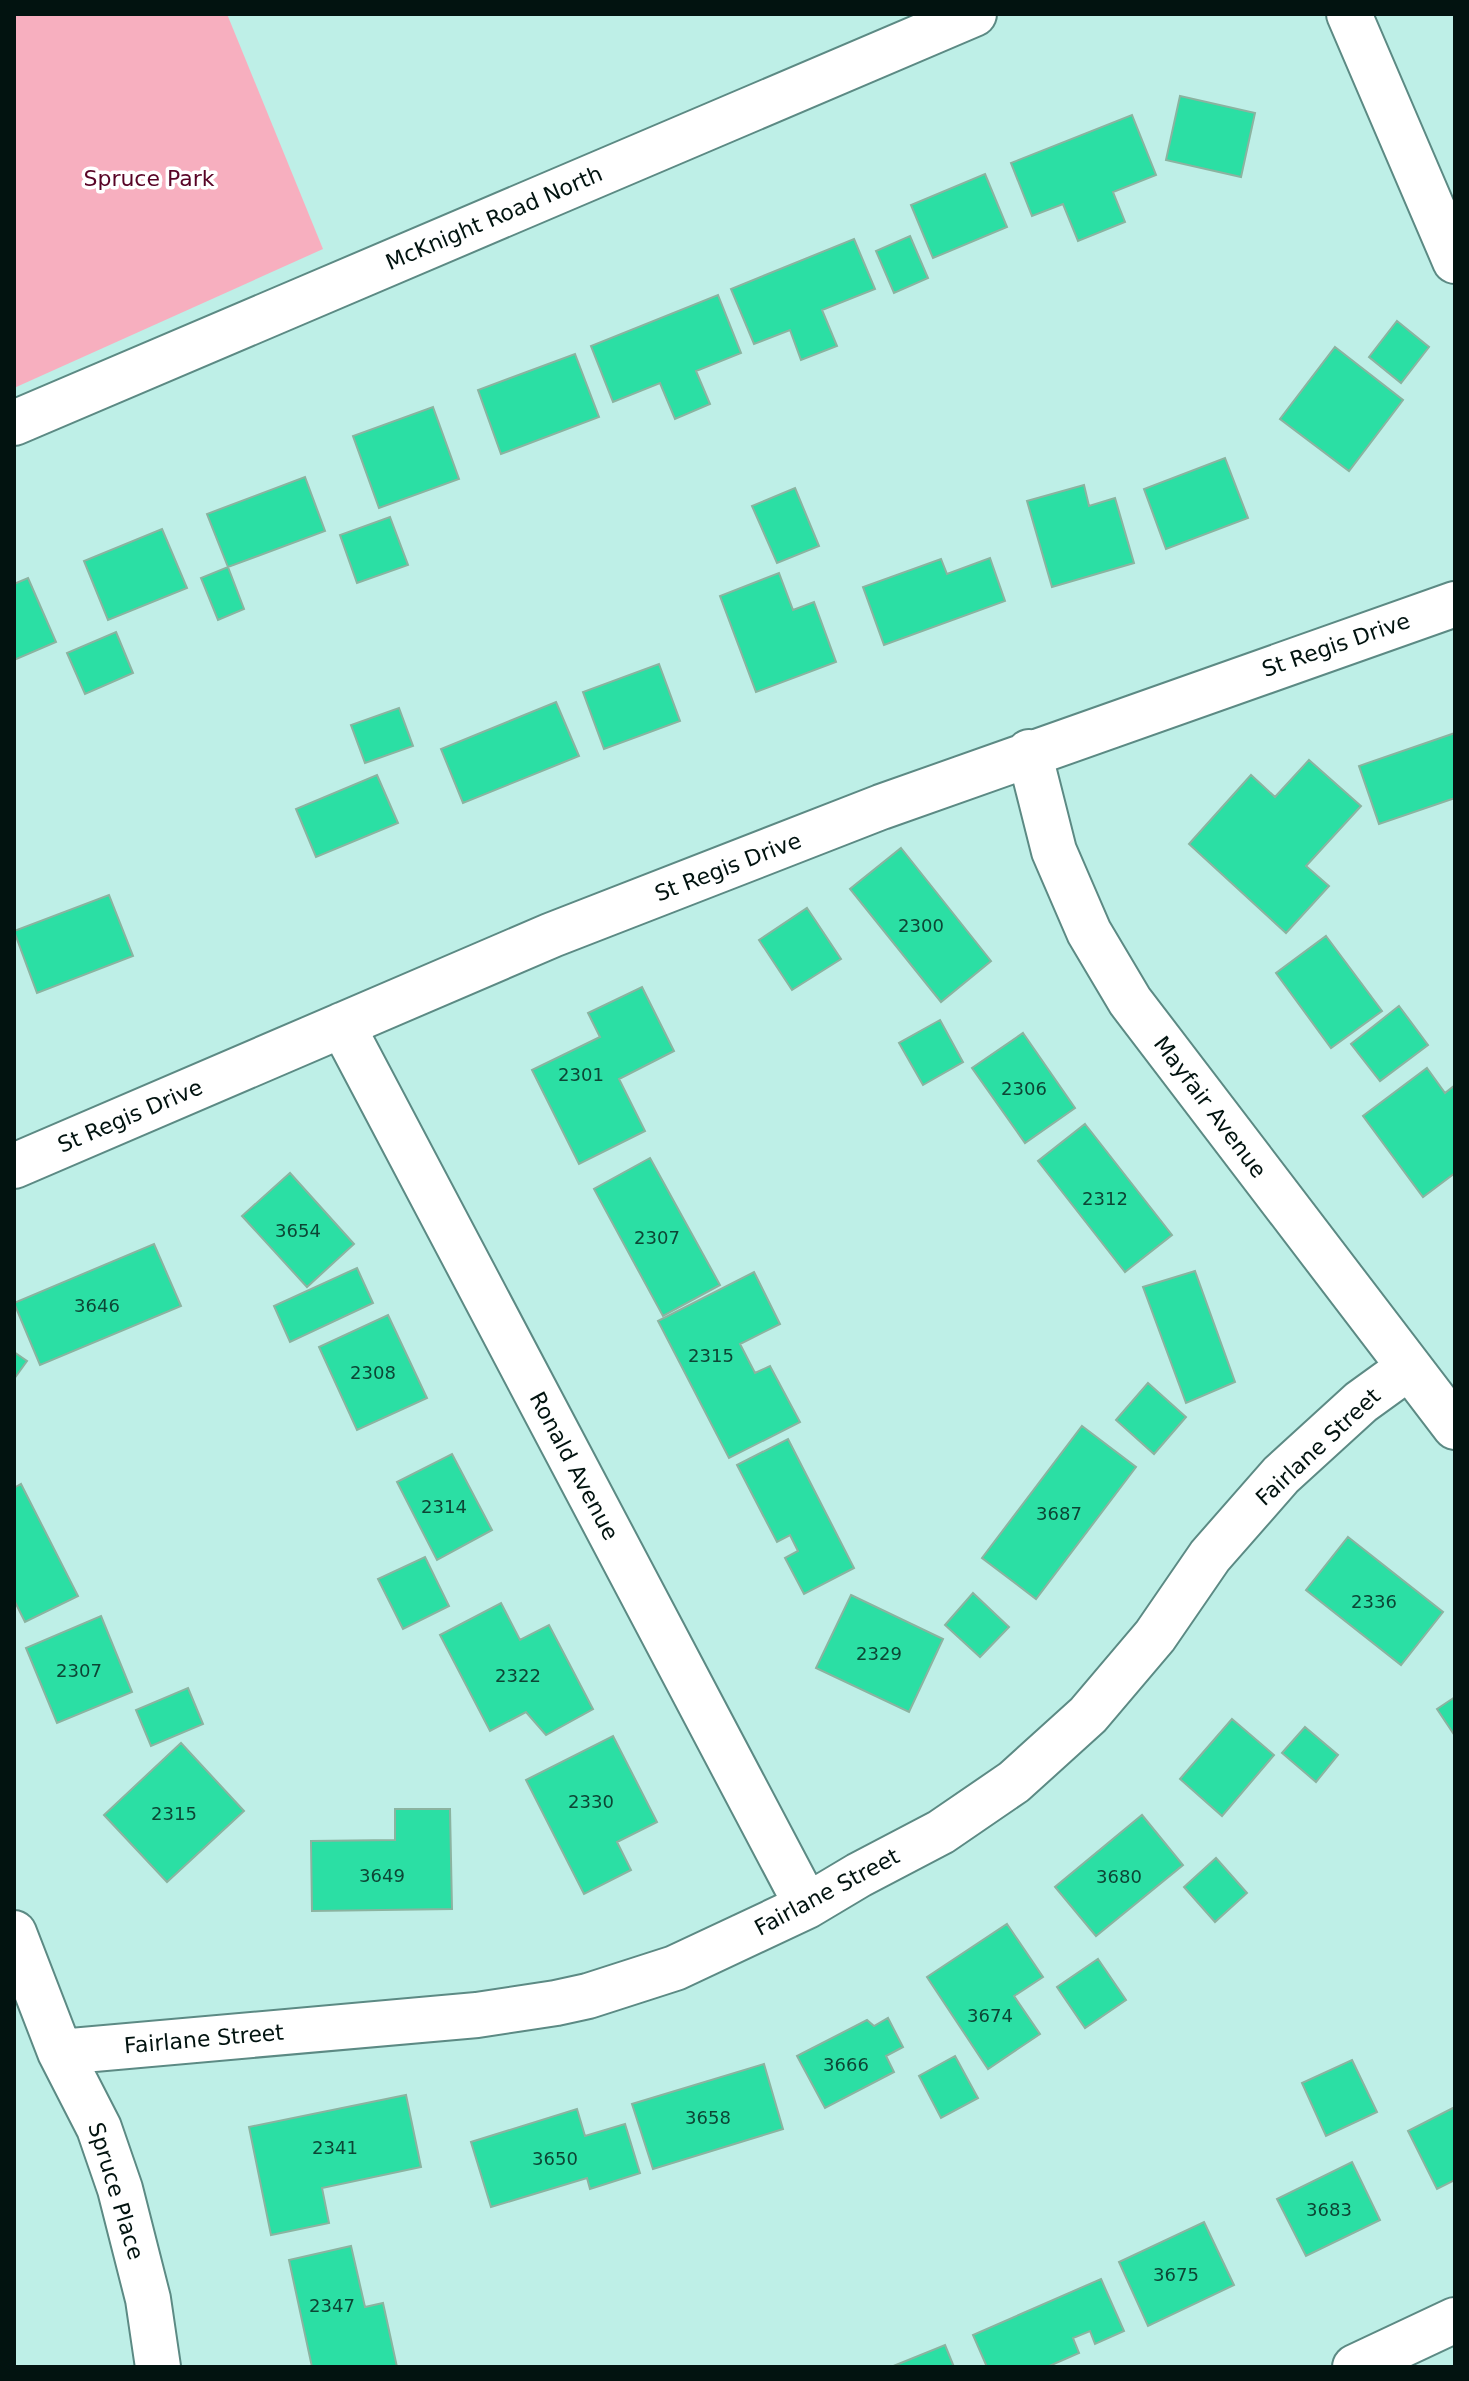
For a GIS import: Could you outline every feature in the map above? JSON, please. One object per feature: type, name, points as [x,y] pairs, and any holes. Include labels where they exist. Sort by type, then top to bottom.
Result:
[{"type":"street","name":"McKnight Road North","points":[[14,423],[974,14]]},
{"type":"street","points":[[1349,14],[1455,261]]},
{"type":"street","name":"St Regis Drive","points":[[14,1166],[552,935],[866,812],[1455,604]]},
{"type":"street","name":"Mayfair Avenue","points":[[1029,752],[1054,851],[1089,932],[1130,1001],[1455,1427]]},
{"type":"street","name":"Ronald Avenue","points":[[342,1025],[807,1906]]},
{"type":"street","name":"Fairlane Street","points":[[60,2052],[477,2015],[556,2003],[675,1968],[807,1906],[941,1832],[1014,1782],[1088,1715],[1155,1636],[1210,1556],[1281,1475],[1361,1402],[1408,1368]]},
{"type":"street","name":"Spruce Place","points":[[14,1933],[60,2052],[99,2128],[120,2189],[148,2299],[158,2367]]},
{"type":"street","points":[[1355,2367],[1455,2320]]},
{"type":"green space","name":"Spruce Park","points":[[14,14],[227,14],[323,249],[14,388]]},
{"type":"building","points":[[1180,96],[1255,113],[1241,177],[1166,160]]},
{"type":"building","points":[[1132,115],[1156,175],[1113,192],[1125,222],[1078,241],[1063,204],[1032,216],[1011,163]]},
{"type":"building","points":[[985,174],[1007,227],[933,258],[911,205]]},
{"type":"building","points":[[910,236],[928,278],[894,293],[876,251]]},
{"type":"building","points":[[854,239],[875,289],[822,310],[837,346],[801,360],[790,330],[754,344],[731,289]]},
{"type":"building","points":[[718,295],[741,353],[696,371],[710,404],[675,419],[660,383],[613,402],[591,346]]},
{"type":"building","points":[[1397,321],[1429,347],[1401,383],[1369,357]]},
{"type":"building","points":[[1335,347],[1403,400],[1349,471],[1280,419]]},
{"type":"building","points":[[575,354],[599,417],[501,454],[478,390]]},
{"type":"building","points":[[433,407],[459,479],[379,508],[353,436]]},
{"type":"building","points":[[1225,458],[1248,518],[1166,549],[1144,489]]},
{"type":"building","points":[[305,477],[325,531],[228,567],[207,514]]},
{"type":"building","points":[[1084,485],[1089,506],[1115,498],[1134,563],[1052,587],[1027,501]]},
{"type":"building","points":[[795,488],[819,546],[777,563],[752,506]]},
{"type":"building","points":[[390,517],[408,565],[357,583],[340,535]]},
{"type":"building","points":[[162,529],[187,588],[108,620],[84,561]]},
{"type":"building","points":[[990,558],[1005,601],[884,645],[863,587],[941,559],[947,574]]},
{"type":"building","points":[[228,567],[244,609],[218,620],[201,578]]},
{"type":"building","points":[[779,573],[793,610],[814,602],[836,662],[756,692],[720,596]]},
{"type":"building","points":[[28,578],[56,642],[14,660],[14,584]]},
{"type":"building","points":[[116,632],[133,673],[85,694],[67,653]]},
{"type":"building","points":[[659,664],[680,721],[604,749],[583,692]]},
{"type":"building","points":[[556,702],[579,756],[463,803],[441,749]]},
{"type":"building","points":[[399,708],[413,746],[365,763],[351,725]]},
{"type":"building","points":[[1455,733],[1455,798],[1379,824],[1359,766]]},
{"type":"building","points":[[1309,760],[1361,806],[1306,866],[1329,886],[1286,933],[1189,844],[1251,775],[1275,797]]},
{"type":"building","points":[[377,775],[398,823],[316,857],[296,809]]},
{"type":"building","points":[[901,848],[991,961],[941,1002],[850,889]]},
{"type":"building","points":[[109,895],[133,956],[37,993],[14,931]]},
{"type":"building","points":[[807,908],[841,959],[792,990],[759,940]]},
{"type":"building","points":[[1326,936],[1382,1011],[1331,1048],[1276,973]]},
{"type":"building","points":[[642,987],[674,1051],[619,1079],[645,1131],[579,1164],[532,1070],[600,1037],[588,1013]]},
{"type":"building","points":[[1399,1006],[1428,1045],[1380,1081],[1351,1044]]},
{"type":"building","points":[[940,1020],[963,1062],[923,1085],[899,1043]]},
{"type":"building","points":[[1023,1033],[1075,1108],[1025,1143],[972,1068]]},
{"type":"building","points":[[1427,1068],[1445,1093],[1455,1085],[1455,1173],[1423,1197],[1363,1116]]},
{"type":"building","points":[[1085,1124],[1172,1235],[1125,1272],[1038,1161]]},
{"type":"building","points":[[650,1158],[720,1285],[663,1316],[594,1189]]},
{"type":"building","points":[[290,1173],[354,1244],[307,1287],[242,1216]]},
{"type":"building","points":[[154,1244],[181,1306],[40,1365],[14,1303]]},
{"type":"building","points":[[357,1268],[373,1303],[290,1342],[274,1306]]},
{"type":"building","points":[[1195,1271],[1235,1382],[1186,1403],[1143,1287]]},
{"type":"building","points":[[754,1272],[780,1324],[740,1344],[755,1373],[770,1366],[800,1422],[729,1458],[658,1321]]},
{"type":"building","points":[[388,1315],[427,1398],[357,1430],[319,1347]]},
{"type":"building","points":[[14,1352],[27,1361],[14,1379]]},
{"type":"building","points":[[1148,1383],[1186,1417],[1154,1454],[1116,1420]]},
{"type":"building","points":[[1082,1426],[1136,1467],[1036,1599],[982,1558]]},
{"type":"building","points":[[788,1439],[854,1568],[804,1594],[785,1558],[798,1551],[790,1535],[777,1542],[737,1465]]},
{"type":"building","points":[[452,1454],[492,1530],[437,1560],[397,1482]]},
{"type":"building","points":[[21,1484],[78,1596],[25,1622],[14,1600],[14,1488]]},
{"type":"building","points":[[1348,1537],[1443,1612],[1401,1665],[1306,1590]]},
{"type":"building","points":[[425,1557],[449,1606],[403,1629],[378,1579]]},
{"type":"building","points":[[973,1593],[1009,1627],[980,1657],[945,1625]]},
{"type":"building","points":[[851,1595],[943,1639],[909,1712],[816,1668]]},
{"type":"building","points":[[501,1603],[520,1640],[549,1625],[593,1709],[546,1735],[526,1712],[490,1731],[440,1635]]},
{"type":"building","points":[[101,1616],[132,1692],[57,1723],[26,1648]]},
{"type":"building","points":[[188,1688],[203,1724],[151,1746],[136,1710]]},
{"type":"building","points":[[1455,1697],[1455,1736],[1437,1709]]},
{"type":"building","points":[[1232,1719],[1274,1755],[1222,1816],[1180,1779]]},
{"type":"building","points":[[1305,1727],[1338,1755],[1316,1782],[1282,1753]]},
{"type":"building","points":[[613,1736],[657,1822],[617,1842],[631,1870],[584,1894],[526,1780]]},
{"type":"building","points":[[181,1743],[244,1811],[167,1882],[104,1815]]},
{"type":"building","points":[[395,1809],[450,1809],[452,1909],[312,1911],[311,1841],[395,1840]]},
{"type":"building","points":[[1142,1815],[1183,1865],[1096,1936],[1055,1887]]},
{"type":"building","points":[[1216,1858],[1247,1893],[1215,1922],[1184,1887]]},
{"type":"building","points":[[1007,1924],[1043,1977],[1014,1996],[1040,2034],[988,2069],[927,1977]]},
{"type":"building","points":[[1098,1959],[1126,2000],[1085,2028],[1057,1987]]},
{"type":"building","points":[[888,2018],[903,2047],[886,2056],[894,2072],[825,2108],[797,2056],[867,2020],[874,2026]]},
{"type":"building","points":[[955,2056],[978,2098],[941,2118],[919,2076]]},
{"type":"building","points":[[1352,2060],[1377,2112],[1326,2136],[1302,2083]]},
{"type":"building","points":[[764,2064],[783,2129],[653,2169],[632,2104]]},
{"type":"building","points":[[406,2095],[421,2167],[322,2188],[329,2223],[271,2235],[249,2127]]},
{"type":"building","points":[[1455,2107],[1455,2180],[1437,2189],[1408,2131]]},
{"type":"building","points":[[577,2109],[585,2136],[625,2124],[640,2173],[590,2189],[587,2178],[491,2207],[471,2142]]},
{"type":"building","points":[[1352,2162],[1380,2220],[1306,2256],[1277,2199]]},
{"type":"building","points":[[1204,2222],[1234,2285],[1148,2326],[1119,2262]]},
{"type":"building","points":[[351,2246],[365,2307],[383,2303],[397,2367],[312,2367],[289,2260]]},
{"type":"building","points":[[1101,2279],[1124,2331],[1095,2344],[1090,2331],[1073,2338],[1079,2353],[1047,2367],[987,2367],[973,2335]]},
{"type":"building","points":[[945,2345],[954,2367],[891,2367]]}]
